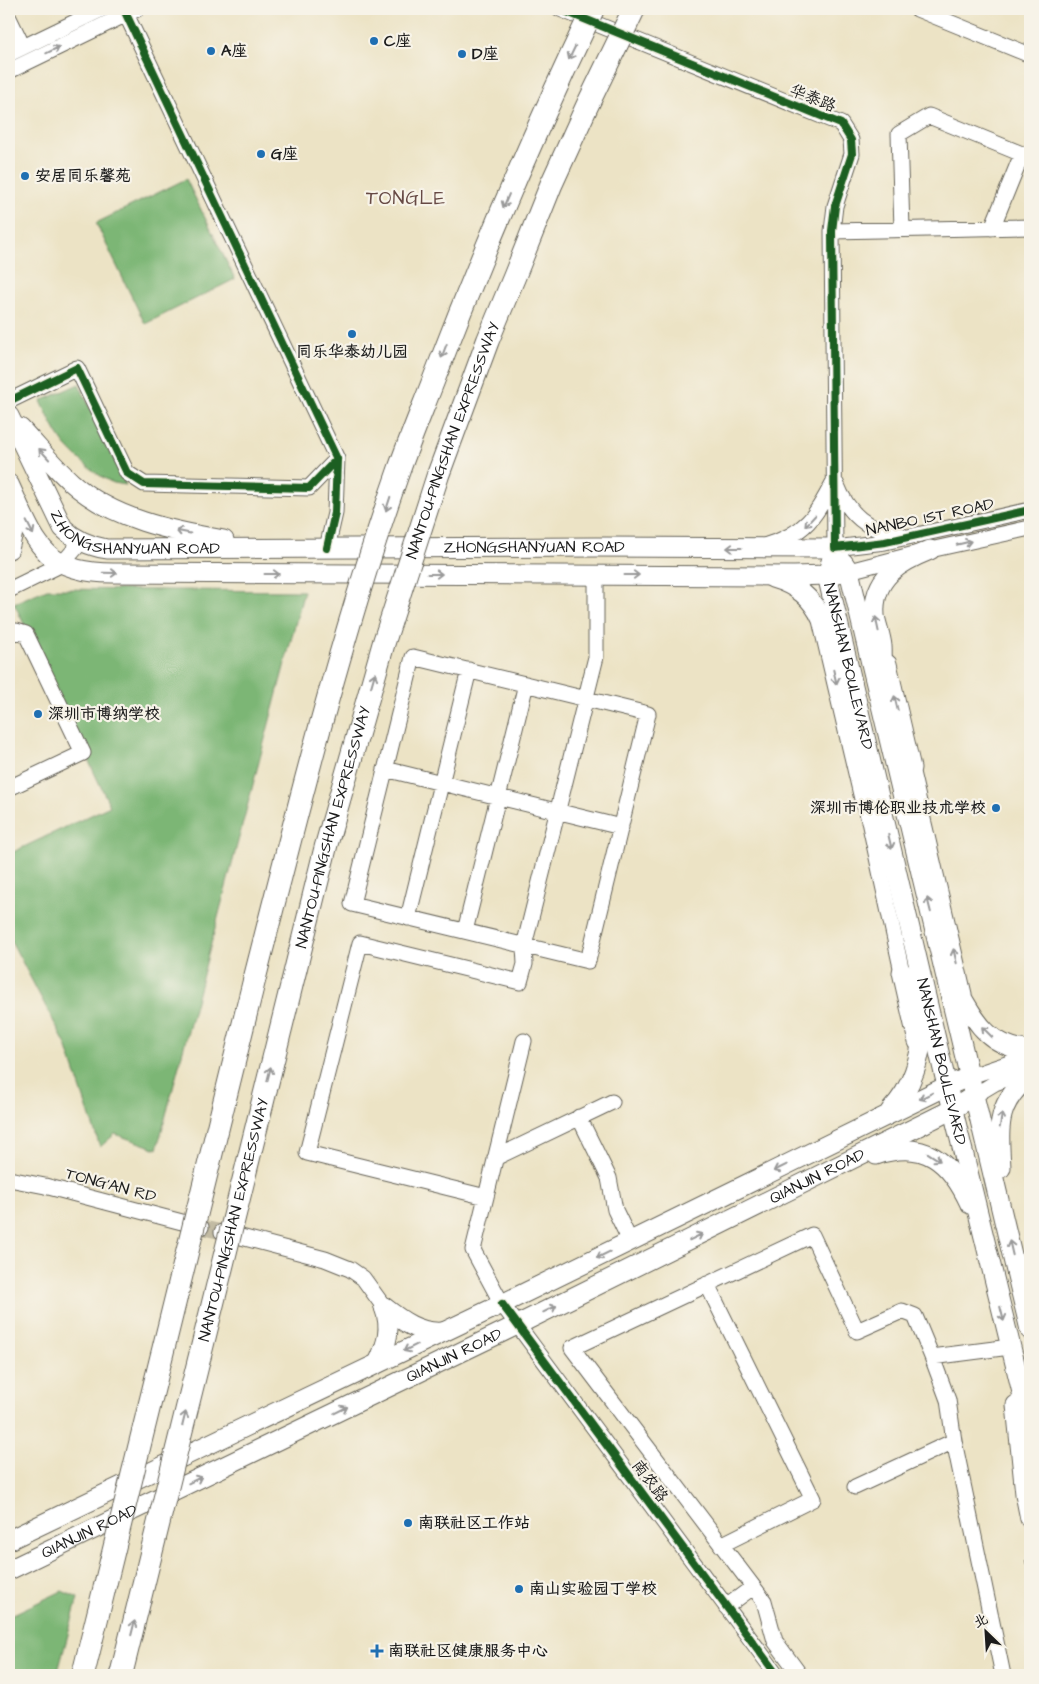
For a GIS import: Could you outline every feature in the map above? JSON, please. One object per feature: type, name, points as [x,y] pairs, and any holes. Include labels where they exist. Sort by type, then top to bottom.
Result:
[{"type":"highway","points":[[85,1675],[257,969],[348,630],[399,469],[453,328],[554,90],[593,9]]},
{"type":"highway","name":"NANTOU-PINGSHAN EXPRESSWAY","points":[[121,1675],[326,846],[384,642],[438,475],[488,340],[551,185],[634,9]]},
{"type":"main road","name":"ZHONGSHANYUAN ROAD","points":[[9,416],[57,519],[67,532],[81,542],[106,549],[596,546],[835,548]]},
{"type":"main road","points":[[9,416],[71,482],[110,508],[130,517],[174,530],[214,539],[282,548]]},
{"type":"main road","name":"ZHONGSHANYUAN ROAD","points":[[9,484],[30,529],[42,548],[52,558],[62,564],[88,572],[827,575],[848,571]]},
{"type":"main road","points":[[9,500],[13,532],[9,549]]},
{"type":"main road","name":"NANSHAN BOULEVARD","points":[[835,548],[848,571],[971,1076],[1030,1330]]},
{"type":"main road","name":"NANSHAN BOULEVARD","points":[[835,548],[827,575],[952,1110],[1030,1425]]},
{"type":"main road","points":[[911,768],[882,646],[875,602],[881,585],[895,568],[907,559],[930,550]]},
{"type":"main road","points":[[759,575],[782,581],[808,596],[816,606],[822,620],[864,803]]},
{"type":"main road","points":[[822,620],[827,575]]},
{"type":"main road","points":[[880,707],[882,646]]},
{"type":"main road","points":[[841,701],[866,743]]},
{"type":"main road","points":[[944,966],[977,1022],[993,1038],[1015,1049],[1030,1051]]},
{"type":"main road","points":[[902,972],[918,1040],[919,1054]]},
{"type":"main road","points":[[883,1118],[907,1091],[917,1065],[928,1005]]},
{"type":"main road","name":"QIANJIN ROAD","points":[[9,1540],[502,1304],[971,1076]]},
{"type":"main road","points":[[1005,1221],[1000,1124],[1002,1112],[1008,1099],[1018,1086],[1030,1076]]},
{"type":"main road","name":"QIANJIN ROAD","points":[[9,1570],[517,1325],[952,1110],[975,1095]]},
{"type":"main road","points":[[837,1167],[885,1152],[907,1149],[924,1151],[936,1157],[956,1181],[969,1201],[982,1232]]},
{"type":"main road","points":[[384,1307],[406,1324],[432,1333],[443,1332]]},
{"type":"main road","points":[[378,1363],[386,1347],[389,1332],[388,1316],[384,1307]]},
{"type":"main road","points":[[1010,1347],[1025,1494],[1030,1519]]},
{"type":"street","points":[[9,54],[102,9]]},
{"type":"street","name":"华泰路","points":[[560,9],[841,124],[851,140],[852,154],[835,206],[832,231],[835,548]]},
{"type":"street","points":[[917,9],[1030,55]]},
{"type":"street","points":[[9,71],[132,12],[338,459],[336,504],[327,548]]},
{"type":"street","points":[[9,18],[23,47]]},
{"type":"street","points":[[902,229],[899,134],[929,116],[1022,154],[992,228]]},
{"type":"street","points":[[832,231],[1030,227]]},
{"type":"street","points":[[9,401],[77,368],[127,473],[144,484],[309,488],[338,459]]},
{"type":"street","points":[[834,479],[847,505],[857,517],[870,527],[886,533],[901,535],[921,534]]},
{"type":"street","points":[[759,548],[782,541],[796,534],[809,523],[822,504],[834,479]]},
{"type":"street","name":"NANBO 1ST ROAD","points":[[835,548],[885,542],[1030,510]]},
{"type":"street","name":"NANBO 1ST ROAD","points":[[848,571],[930,550],[1030,528]]},
{"type":"street","points":[[9,590],[62,564],[81,542]]},
{"type":"street","points":[[486,1197],[307,1152],[360,943],[520,982],[525,964],[524,946],[596,657],[596,575]]},
{"type":"street","points":[[9,634],[16,631],[26,634],[83,753],[9,788]]},
{"type":"street","points":[[413,657],[586,698],[648,714],[588,961],[352,904],[413,657]]},
{"type":"street","points":[[408,918],[469,670]]},
{"type":"street","points":[[465,931],[526,684]]},
{"type":"street","points":[[880,707],[911,768],[967,1003],[961,1037]]},
{"type":"street","points":[[866,743],[864,803],[902,972],[928,1005]]},
{"type":"street","points":[[385,769],[620,827]]},
{"type":"street","name":"南农路","points":[[524,1041],[472,1250],[502,1304],[517,1325],[777,1675]]},
{"type":"street","points":[[971,1076],[1030,1056]]},
{"type":"street","points":[[975,1095],[1004,1079],[1030,1070]]},
{"type":"street","points":[[495,1158],[612,1102]]},
{"type":"street","points":[[579,1118],[610,1178],[615,1210],[630,1241]]},
{"type":"street","name":"TONG'AN RD","points":[[9,1179],[45,1186],[204,1228]]},
{"type":"street","points":[[222,1232],[325,1259],[350,1269],[363,1278],[384,1307]]},
{"type":"street","points":[[800,1675],[775,1641],[764,1601],[572,1348],[812,1235],[857,1331],[902,1311],[914,1316],[932,1357],[948,1400],[954,1441],[1003,1675]]},
{"type":"street","points":[[707,1284],[813,1499],[722,1545]]},
{"type":"street","points":[[932,1357],[1010,1347]]},
{"type":"street","points":[[855,1487],[954,1441]]},
{"type":"street","points":[[726,1607],[753,1587]]},
{"type":"street","points":[[85,1675],[101,1613]]},
{"type":"path","points":[[1026,1560],[1030,1581]]},
{"type":"green space","points":[[186,179],[235,279],[145,324],[96,223]]},
{"type":"green space","points":[[79,384],[126,485],[108,480],[80,459],[63,442],[46,412],[41,401]]},
{"type":"green space","points":[[47,589],[304,591],[157,1149],[115,1134],[100,1147],[66,1045],[9,937],[9,854],[110,806],[14,603]]},
{"type":"green space","points":[[62,1591],[78,1598],[57,1675],[9,1675],[9,1616]]},
{"type":"tunnel","points":[[204,1228],[222,1232]]},
{"type":"cycle path","points":[[560,9],[841,124],[851,140],[852,154],[835,206],[832,231],[835,548],[885,542],[1030,510]]},
{"type":"cycle path","points":[[126,14],[337,459],[335,513],[327,548]]},
{"type":"cycle path","points":[[9,401],[77,368],[127,473],[144,484],[309,488],[337,459]]},
{"type":"cycle path","points":[[502,1304],[777,1675]]},
{"type":"place","name":"C座","points":[[374,41]]},
{"type":"place","name":"A座","points":[[211,51]]},
{"type":"place","name":"D座","points":[[462,54]]},
{"type":"place","name":"G座","points":[[261,154]]},
{"type":"place","name":"安居同乐馨苑","points":[[25,176]]},
{"type":"place","name":"同乐华泰幼儿园","points":[[352,334]]},
{"type":"place","name":"深圳市博纳学校","points":[[38,714]]},
{"type":"place","name":"深圳市博伦职业技术学校","points":[[996,808]]},
{"type":"place","name":"南联社区工作站","points":[[408,1523]]},
{"type":"place","name":"南山实验园丁学校","points":[[519,1589]]},
{"type":"place","name":"南联社区健康服务中心","points":[[377,1651]]},
{"type":"district","name":"TONGLE","points":[[406,198]]}]
